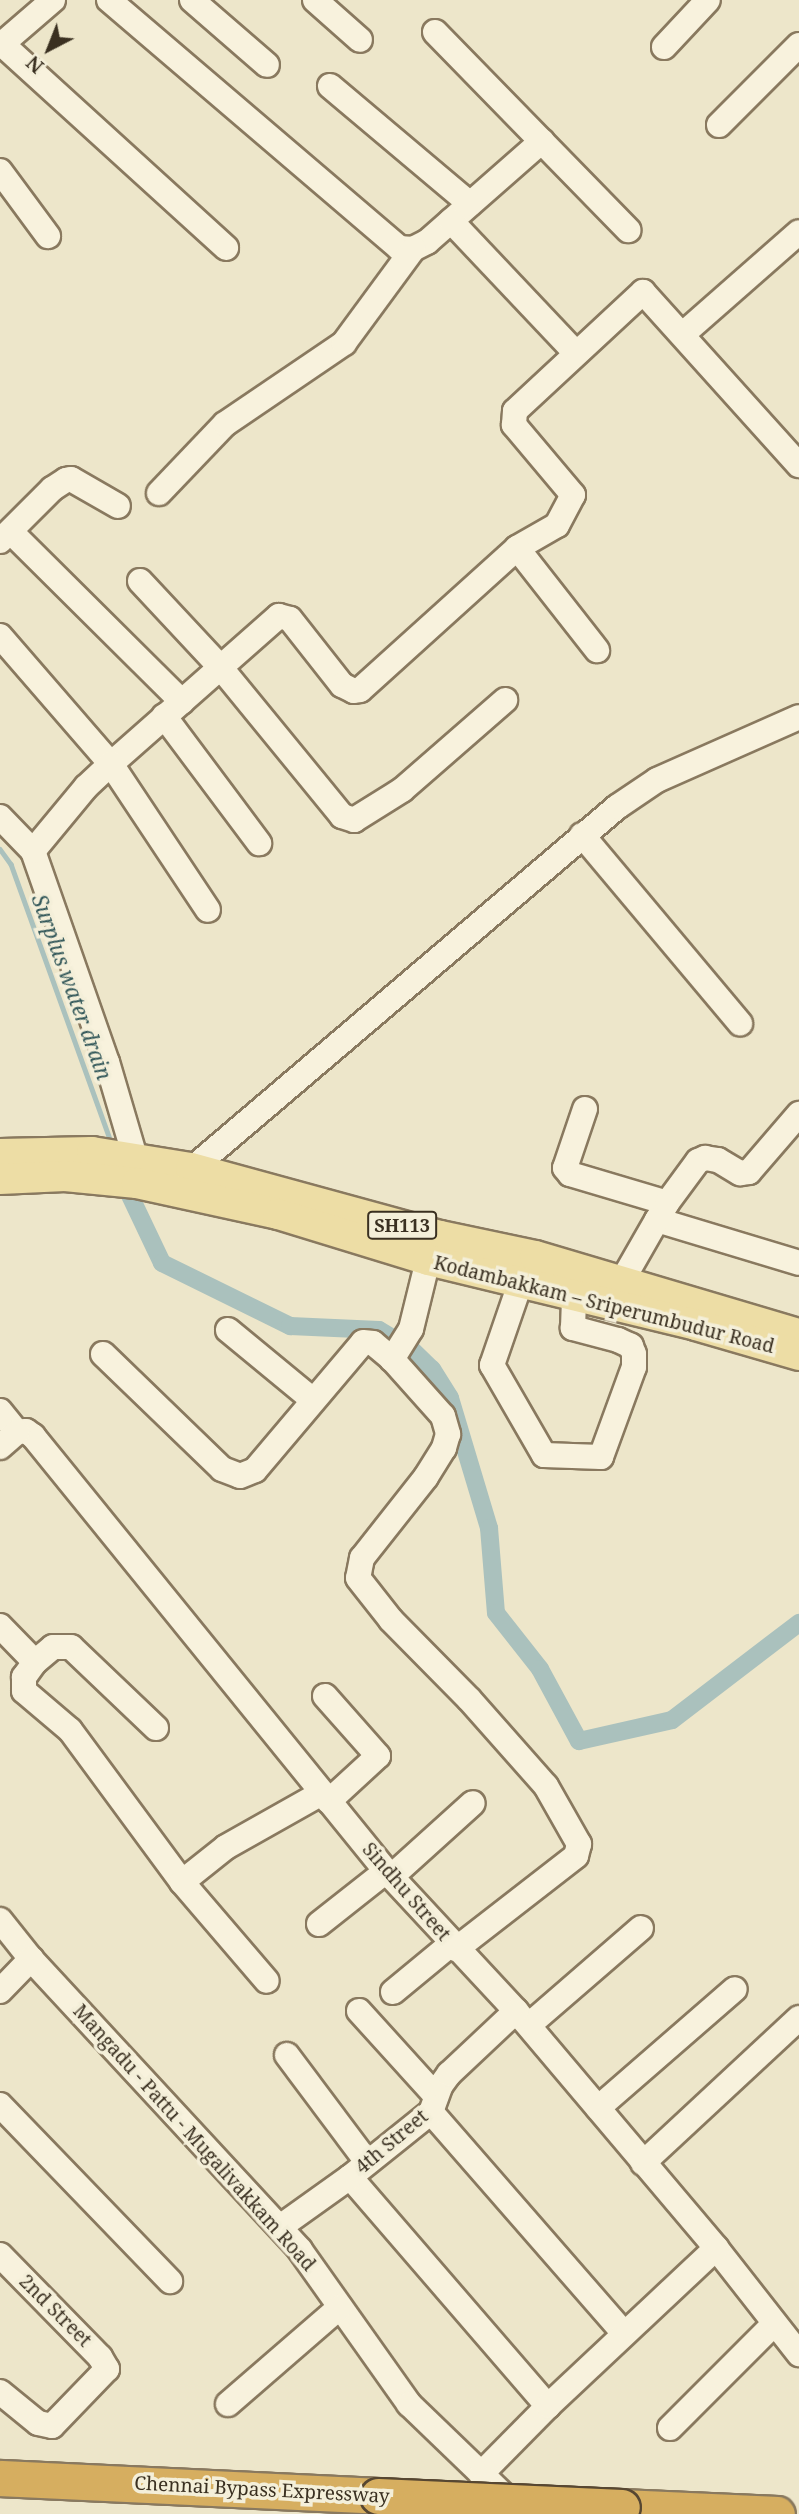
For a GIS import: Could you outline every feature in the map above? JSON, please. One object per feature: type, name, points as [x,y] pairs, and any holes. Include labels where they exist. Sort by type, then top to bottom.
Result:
[{"type":"highway","name":"Chennai Bypass Expressway","points":[[0,2478],[776,2514]]},
{"type":"main road","name":"Kodambakkam – Sriperumbudur Road","points":[[0,1154],[92,1152],[136,1170],[278,1214],[434,1248],[535,1256],[614,1294],[696,1325],[799,1355]]},
{"type":"main road","name":"Kodambakkam – Sriperumbudur Road","points":[[0,1179],[193,1168],[434,1248],[521,1281],[574,1296],[614,1294],[799,1334]]},
{"type":"street","points":[[53,0],[1,45],[226,248]]},
{"type":"street","points":[[109,0],[388,240],[399,247],[413,249]]},
{"type":"street","points":[[192,0],[267,65]]},
{"type":"street","points":[[315,0],[360,40]]},
{"type":"street","points":[[664,47],[708,0]]},
{"type":"street","points":[[435,32],[628,230]]},
{"type":"street","points":[[719,125],[799,45]]},
{"type":"street","points":[[330,86],[470,204]]},
{"type":"street","points":[[159,493],[225,424],[344,343],[413,249],[428,242],[542,141]]},
{"type":"street","points":[[0,171],[48,236]]},
{"type":"street","points":[[451,221],[576,353]]},
{"type":"street","points":[[683,334],[799,232]]},
{"type":"street","points":[[33,851],[86,787],[269,624],[285,616],[342,685],[354,691],[360,690],[517,548],[557,525],[573,495],[512,418],[519,404],[643,292],[799,465]]},
{"type":"street","points":[[118,506],[71,479],[66,480],[52,489],[6,537],[173,709],[259,843]]},
{"type":"street","points":[[517,548],[597,650]]},
{"type":"street","points":[[140,581],[221,668],[342,816],[354,820],[402,790],[505,700]]},
{"type":"street","points":[[0,636],[111,764],[208,910]]},
{"type":"street","points":[[193,1168],[582,835],[657,780],[799,717]]},
{"type":"street","points":[[0,817],[33,851],[107,1062],[136,1170]]},
{"type":"street","points":[[582,835],[740,1023]]},
{"type":"street","points":[[585,1109],[565,1168],[567,1172],[799,1263]]},
{"type":"street","points":[[614,1294],[662,1211],[698,1161],[705,1158],[718,1160],[740,1173],[749,1172],[799,1114]]},
{"type":"street","points":[[394,1355],[411,1329],[434,1248]]},
{"type":"street","points":[[521,1281],[492,1365],[544,1455],[601,1457],[634,1367],[634,1354],[631,1346],[618,1340],[573,1328],[574,1296]]},
{"type":"street","points":[[228,1330],[313,1400]]},
{"type":"street","points":[[103,1354],[233,1476],[255,1470],[363,1342],[373,1343],[394,1355],[443,1416],[448,1434],[444,1448],[426,1477],[362,1558],[358,1578],[391,1620],[469,1699],[546,1786],[579,1844],[576,1856],[393,1992]]},
{"type":"street","points":[[0,1411],[8,1440]]},
{"type":"street","name":"Sindhu Street","points":[[8,1440],[26,1431],[33,1436],[388,1874],[523,2018],[716,2248],[799,2354]]},
{"type":"street","points":[[0,1626],[35,1662]]},
{"type":"street","points":[[156,1728],[72,1647],[53,1647],[35,1662],[24,1677],[24,1690],[70,1730],[182,1882],[267,1981]]},
{"type":"street","points":[[182,1882],[226,1847],[325,1797],[378,1756],[325,1696]]},
{"type":"street","points":[[319,1924],[388,1874],[473,1803]]},
{"type":"street","name":"Mangadu - Pattu - Mugalivakkam Road","points":[[0,1920],[32,1959],[280,2227],[409,2404],[523,2514]]},
{"type":"street","name":"4th Street","points":[[280,2227],[358,2169],[434,2104],[449,2074],[641,1928]]},
{"type":"street","points":[[0,1991],[32,1959]]},
{"type":"street","points":[[598,2108],[735,1989]]},
{"type":"street","points":[[359,2011],[624,2333]]},
{"type":"street","points":[[643,2162],[799,2018]]},
{"type":"street","points":[[287,2055],[358,2169],[548,2406]]},
{"type":"street","points":[[0,2105],[170,2281]]},
{"type":"street","points":[[481,2474],[548,2406],[716,2248]]},
{"type":"street","name":"2nd Street","points":[[0,2255],[100,2357],[107,2369],[52,2426],[38,2423],[0,2392]]},
{"type":"street","points":[[228,2404],[340,2307]]},
{"type":"street","points":[[670,2428],[774,2323]]},
{"type":"waterway","name":"Surplus water drain","points":[[0,849],[11,864],[110,1139]]},
{"type":"waterway","points":[[125,1185],[162,1263],[290,1326],[379,1330],[411,1349],[432,1369],[450,1398],[489,1528],[496,1613],[540,1669],[579,1741],[672,1720],[799,1623]]}]
